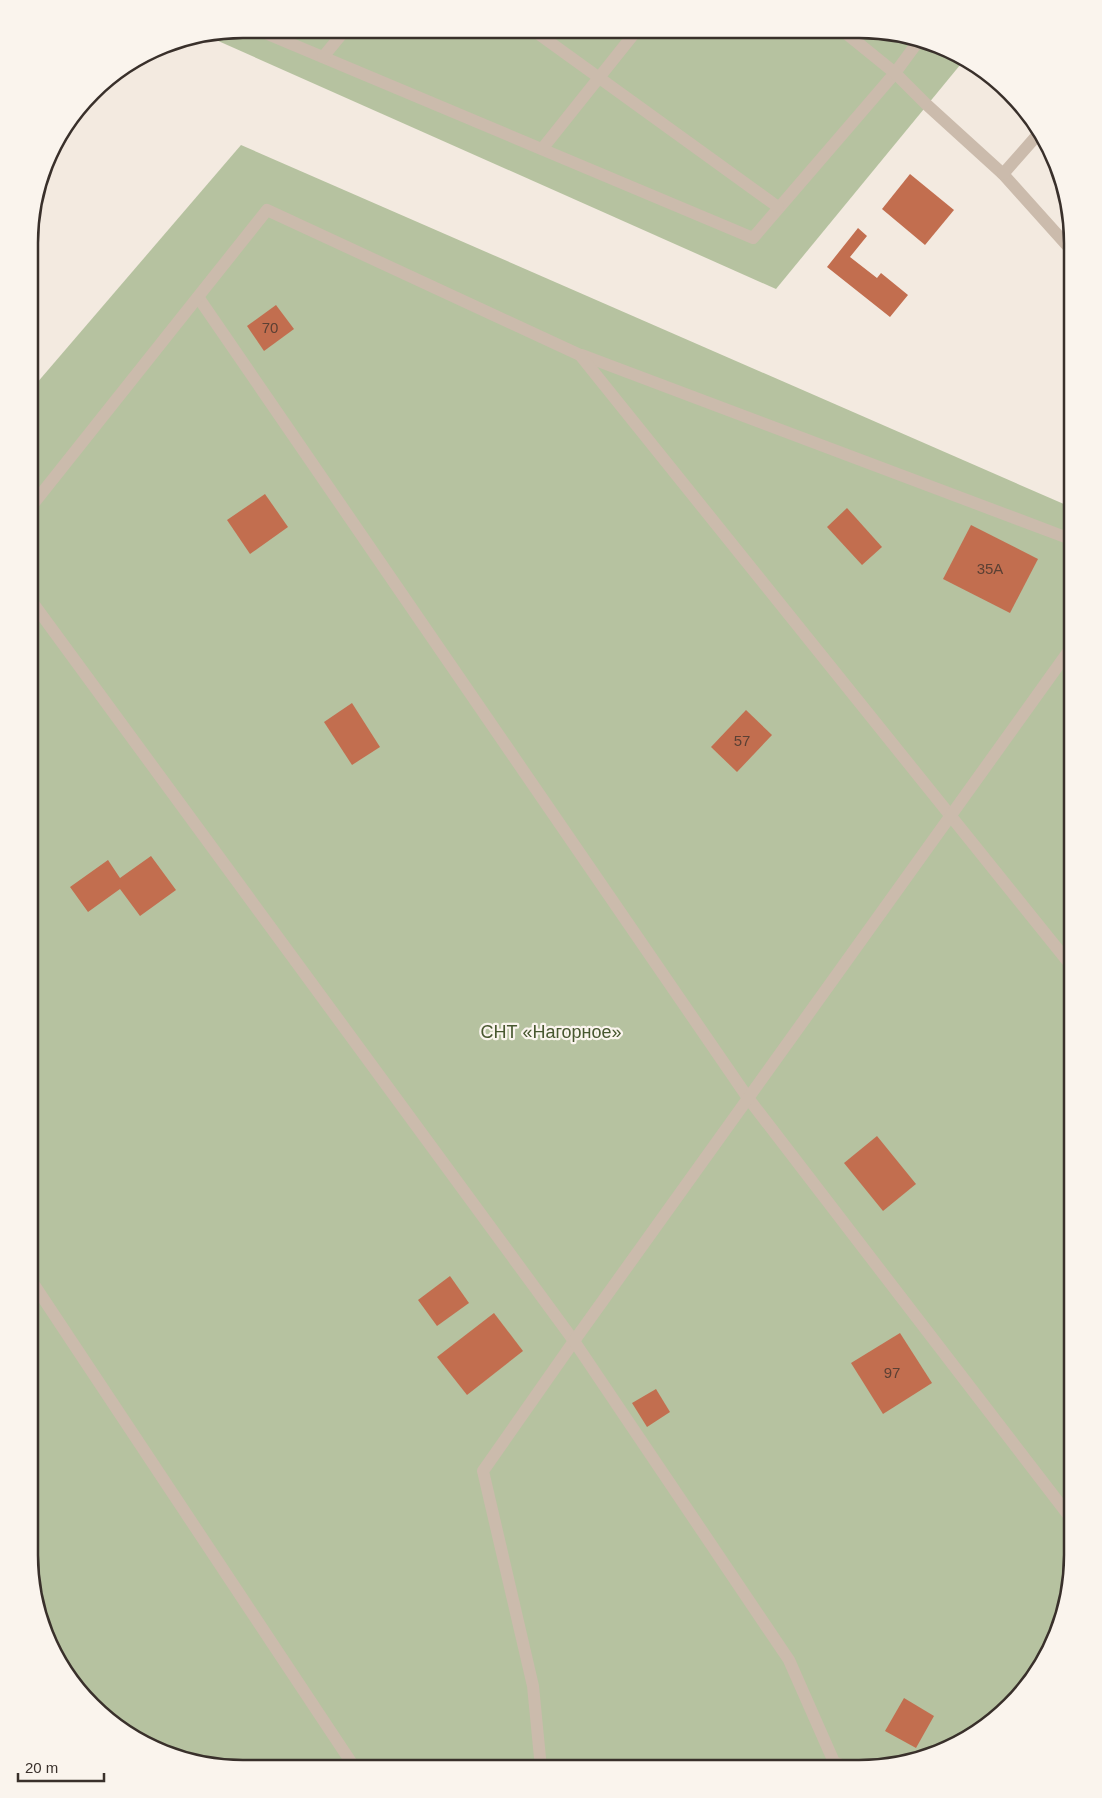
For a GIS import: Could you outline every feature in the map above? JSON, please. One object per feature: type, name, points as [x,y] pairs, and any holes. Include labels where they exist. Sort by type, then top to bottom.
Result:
[{"type":"street","points":[[278,38],[753,238],[895,72],[915,45]]},
{"type":"street","points":[[323,57],[339,38]]},
{"type":"street","points":[[544,38],[778,207]]},
{"type":"street","points":[[542,149],[631,38]]},
{"type":"street","points":[[852,38],[895,72],[926,104],[1004,174],[1064,242]]},
{"type":"street","points":[[1004,174],[1035,137]]},
{"type":"street","points":[[38,498],[268,210],[580,355],[1064,537]]},
{"type":"street","points":[[198,297],[748,1098],[1064,1509]]},
{"type":"street","points":[[580,355],[1064,957]]},
{"type":"street","points":[[38,610],[574,1341],[789,1660],[833,1760]]},
{"type":"street","points":[[540,1760],[533,1686],[483,1471],[574,1341],[1064,658]]},
{"type":"street","points":[[38,1292],[349,1760]]},
{"type":"green space","points":[[873,38],[912,44],[938,53],[961,64],[776,289],[214,39]]},
{"type":"green space","name":"СНТ «Нагорное»","points":[[241,145],[1064,504],[1064,1569],[1058,1608],[1049,1634],[1037,1658],[1014,1691],[995,1710],[973,1726],[925,1750],[899,1757],[873,1760],[229,1760],[190,1754],[164,1745],[140,1733],[107,1710],[88,1691],[72,1669],[48,1621],[41,1595],[38,1569],[38,382]]},
{"type":"building","points":[[910,174],[954,210],[925,245],[882,209]]},
{"type":"building","points":[[858,228],[867,236],[850,257],[877,278],[881,273],[908,295],[890,317],[827,267]]},
{"type":"building","points":[[276,305],[294,329],[264,351],[247,326]]},
{"type":"building","points":[[265,494],[288,527],[250,554],[227,520]]},
{"type":"building","points":[[847,508],[882,547],[862,565],[827,527]]},
{"type":"building","points":[[971,525],[1038,559],[1010,613],[943,579]]},
{"type":"building","points":[[352,703],[380,747],[352,765],[324,722]]},
{"type":"building","points":[[746,710],[772,735],[737,772],[711,747]]},
{"type":"building","points":[[151,856],[176,890],[140,916],[120,889],[88,912],[70,887],[108,860],[120,878]]},
{"type":"building","points":[[877,1136],[916,1184],[883,1211],[844,1163]]},
{"type":"building","points":[[450,1276],[469,1303],[437,1326],[418,1300]]},
{"type":"building","points":[[494,1313],[523,1351],[467,1395],[437,1357]]},
{"type":"building","points":[[900,1333],[932,1383],[883,1414],[851,1363]]},
{"type":"building","points":[[656,1389],[670,1412],[647,1427],[632,1403]]},
{"type":"building","points":[[904,1698],[934,1716],[916,1748],[885,1731]]}]
